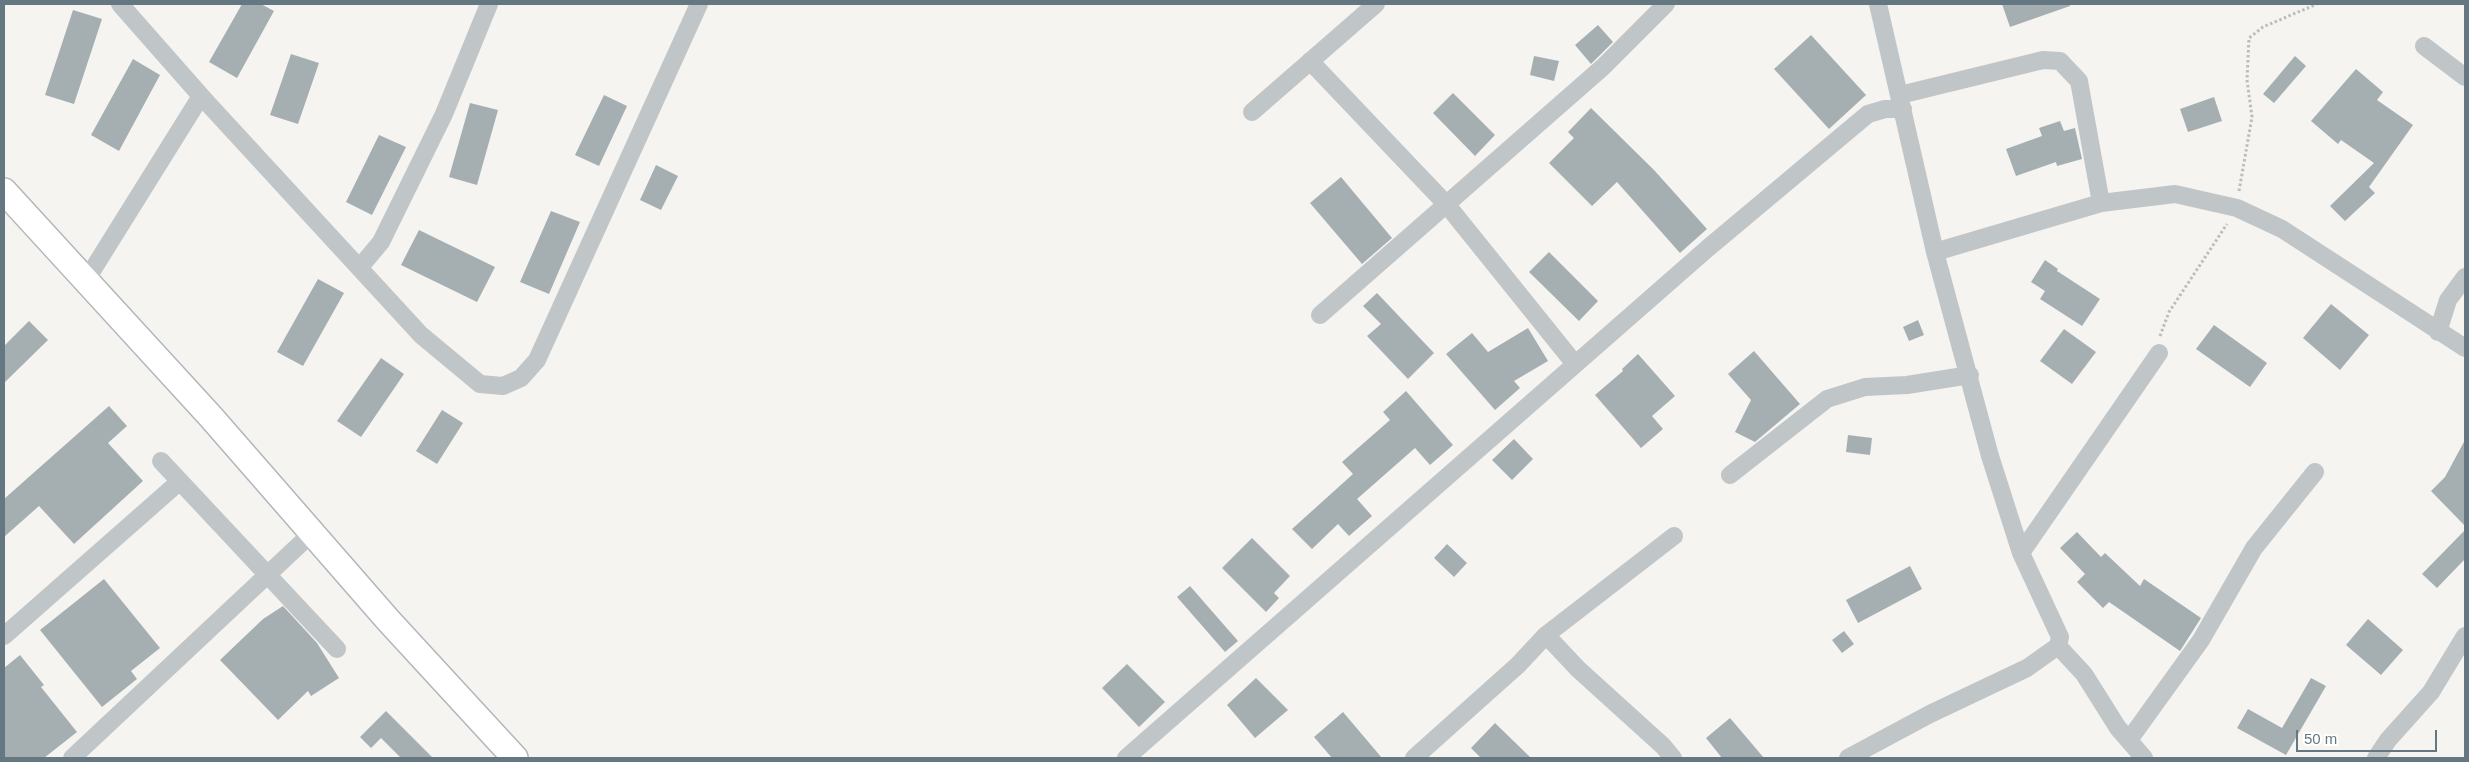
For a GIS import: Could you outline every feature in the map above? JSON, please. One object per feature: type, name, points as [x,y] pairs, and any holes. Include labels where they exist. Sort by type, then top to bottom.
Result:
[{"type":"street","points":[[120,4],[201,96],[421,335],[480,384],[503,386],[521,378],[537,360],[699,4]]},
{"type":"street","points":[[1252,112],[1376,4]]},
{"type":"street","points":[[1320,315],[1603,67],[1666,4]]},
{"type":"street","points":[[1848,758],[1875,752],[2027,668],[2058,646],[2060,637],[2021,553],[1990,456],[1936,252],[1878,4]]},
{"type":"street","points":[[360,267],[382,242],[444,114],[482,7]]},
{"type":"street","points":[[2424,46],[2465,77]]},
{"type":"street","points":[[1126,758],[1708,248],[1868,114],[2043,60],[2060,60],[2079,81],[2101,203]]},
{"type":"street","points":[[1310,61],[1447,205],[1575,364]]},
{"type":"street","points":[[85,282],[201,96]]},
{"type":"street","points":[[4,191],[85,282],[211,417],[388,620],[515,758]]},
{"type":"street","points":[[1936,252],[2101,203],[2175,194],[2237,208],[2282,229],[2465,348]]},
{"type":"street","points":[[2438,332],[2448,300],[2465,277]]},
{"type":"street","points":[[2021,553],[2159,353]]},
{"type":"street","points":[[1730,475],[1827,399],[1865,387],[1908,385],[1970,375]]},
{"type":"street","points":[[161,461],[337,649]]},
{"type":"street","points":[[2128,740],[2201,640],[2254,548],[2315,472]]},
{"type":"street","points":[[4,636],[179,482]]},
{"type":"street","points":[[72,758],[312,533]]},
{"type":"street","points":[[1414,758],[1518,665],[1546,635],[1674,536]]},
{"type":"street","points":[[1546,635],[1578,669],[1663,746],[1673,758]]},
{"type":"street","points":[[2376,758],[2388,740],[2431,692],[2465,636]]},
{"type":"street","points":[[2058,646],[2084,674],[2118,728],[2144,758]]},
{"type":"path","points":[[2159,353],[2160,331],[2169,312],[2237,208],[2252,116],[2247,80],[2249,38],[2263,26],[2317,4]]},
{"type":"building","points":[[242,4],[261,4],[274,11],[237,78],[209,62]]},
{"type":"building","points":[[2002,4],[2070,4],[2070,6],[2010,27]]},
{"type":"building","points":[[73,10],[102,19],[74,104],[45,95]]},
{"type":"building","points":[[1598,25],[1613,42],[1591,64],[1575,45]]},
{"type":"building","points":[[1811,35],[1866,95],[1829,129],[1774,69]]},
{"type":"building","points":[[291,54],[319,63],[298,124],[270,115]]},
{"type":"building","points":[[1534,56],[1559,61],[1554,81],[1530,75]]},
{"type":"building","points":[[2295,56],[2306,66],[2274,103],[2263,94]]},
{"type":"building","points":[[133,59],[160,75],[119,151],[91,135]]},
{"type":"building","points":[[2356,69],[2383,92],[2377,100],[2413,125],[2369,187],[2375,193],[2345,221],[2330,206],[2374,163],[2341,140],[2338,144],[2311,121]]},
{"type":"building","points":[[1453,93],[1495,135],[1475,156],[1433,113]]},
{"type":"building","points":[[604,95],[627,106],[599,166],[575,155]]},
{"type":"building","points":[[2214,97],[2222,121],[2188,132],[2180,109]]},
{"type":"building","points":[[470,103],[498,110],[477,185],[449,177]]},
{"type":"building","points":[[1591,108],[1654,170],[1707,229],[1680,253],[1617,182],[1592,206],[1549,163],[1574,138],[1568,132]]},
{"type":"building","points":[[2060,121],[2064,131],[2075,128],[2082,159],[2057,166],[2056,162],[2016,176],[2006,149],[2042,136],[2039,128]]},
{"type":"building","points":[[379,135],[406,147],[372,215],[346,202]]},
{"type":"building","points":[[656,165],[678,176],[661,210],[640,200]]},
{"type":"building","points":[[1341,177],[1392,238],[1362,264],[1310,203]]},
{"type":"building","points":[[551,211],[580,222],[549,294],[520,282]]},
{"type":"building","points":[[419,230],[495,267],[477,302],[401,265]]},
{"type":"building","points":[[1549,252],[1598,301],[1579,321],[1529,272]]},
{"type":"building","points":[[2045,260],[2058,269],[2057,271],[2100,299],[2082,326],[2040,299],[2045,291],[2031,282]]},
{"type":"building","points":[[318,279],[344,293],[303,366],[277,352]]},
{"type":"building","points":[[1377,293],[1434,353],[1408,379],[1367,336],[1381,324],[1363,306]]},
{"type":"building","points":[[2331,304],[2369,335],[2340,370],[2303,338]]},
{"type":"building","points":[[1918,320],[1924,335],[1909,341],[1903,327]]},
{"type":"building","points":[[29,321],[48,340],[4,383],[4,346]]},
{"type":"building","points":[[2214,325],[2267,363],[2250,387],[2196,349]]},
{"type":"building","points":[[1528,328],[1548,361],[1514,381],[1520,388],[1495,410],[1446,354],[1472,333],[1488,352]]},
{"type":"building","points":[[2064,329],[2096,352],[2072,384],[2040,361]]},
{"type":"building","points":[[1754,351],[1800,404],[1755,442],[1735,432],[1751,400],[1728,374]]},
{"type":"building","points":[[1638,354],[1675,396],[1652,416],[1663,429],[1641,448],[1595,395],[1623,371],[1622,369]]},
{"type":"building","points":[[381,358],[404,374],[361,437],[337,421]]},
{"type":"building","points":[[1406,391],[1453,445],[1430,465],[1415,448],[1357,499],[1372,516],[1349,536],[1338,524],[1312,549],[1292,529],[1353,474],[1342,462],[1390,420],[1383,412]]},
{"type":"building","points":[[109,406],[127,426],[108,443],[143,481],[74,544],[39,506],[4,537],[4,499]]},
{"type":"building","points":[[442,410],[463,423],[437,464],[416,451]]},
{"type":"building","points":[[1848,435],[1872,438],[1870,455],[1846,452]]},
{"type":"building","points":[[1514,439],[1533,459],[1512,480],[1492,460]]},
{"type":"building","points":[[2465,440],[2465,526],[2431,491],[2445,477]]},
{"type":"building","points":[[2465,530],[2465,559],[2437,588],[2422,574]]},
{"type":"building","points":[[2077,532],[2101,557],[2105,553],[2140,586],[2144,579],[2201,618],[2180,651],[2109,602],[2103,608],[2077,582],[2085,574],[2060,548]]},
{"type":"building","points":[[1252,538],[1290,576],[1274,593],[1279,598],[1266,612],[1222,568]]},
{"type":"building","points":[[1447,544],[1467,563],[1454,577],[1434,558]]},
{"type":"building","points":[[1910,566],[1922,589],[1858,623],[1846,600]]},
{"type":"building","points":[[104,579],[160,648],[131,671],[137,679],[102,707],[40,630]]},
{"type":"building","points":[[1190,586],[1238,641],[1225,652],[1177,597]]},
{"type":"building","points":[[283,606],[317,643],[339,678],[311,696],[308,691],[278,720],[220,660],[263,619]]},
{"type":"building","points":[[2368,619],[2403,650],[2381,675],[2346,645]]},
{"type":"building","points":[[1844,631],[1854,644],[1842,653],[1832,640]]},
{"type":"building","points":[[20,655],[44,685],[41,687],[77,732],[44,758],[4,758],[4,668]]},
{"type":"building","points":[[1127,664],[1165,702],[1139,727],[1102,688]]},
{"type":"building","points":[[1256,678],[1288,710],[1255,738],[1227,705]]},
{"type":"building","points":[[2311,678],[2326,686],[2286,755],[2237,728],[2248,709],[2282,728]]},
{"type":"building","points":[[386,711],[433,758],[401,758],[381,738],[371,748],[360,737]]},
{"type":"building","points":[[1343,712],[1382,758],[1332,758],[1314,737]]},
{"type":"building","points":[[1730,718],[1764,758],[1722,758],[1706,738]]},
{"type":"building","points":[[1495,723],[1531,758],[1481,758],[1471,748]]}]
